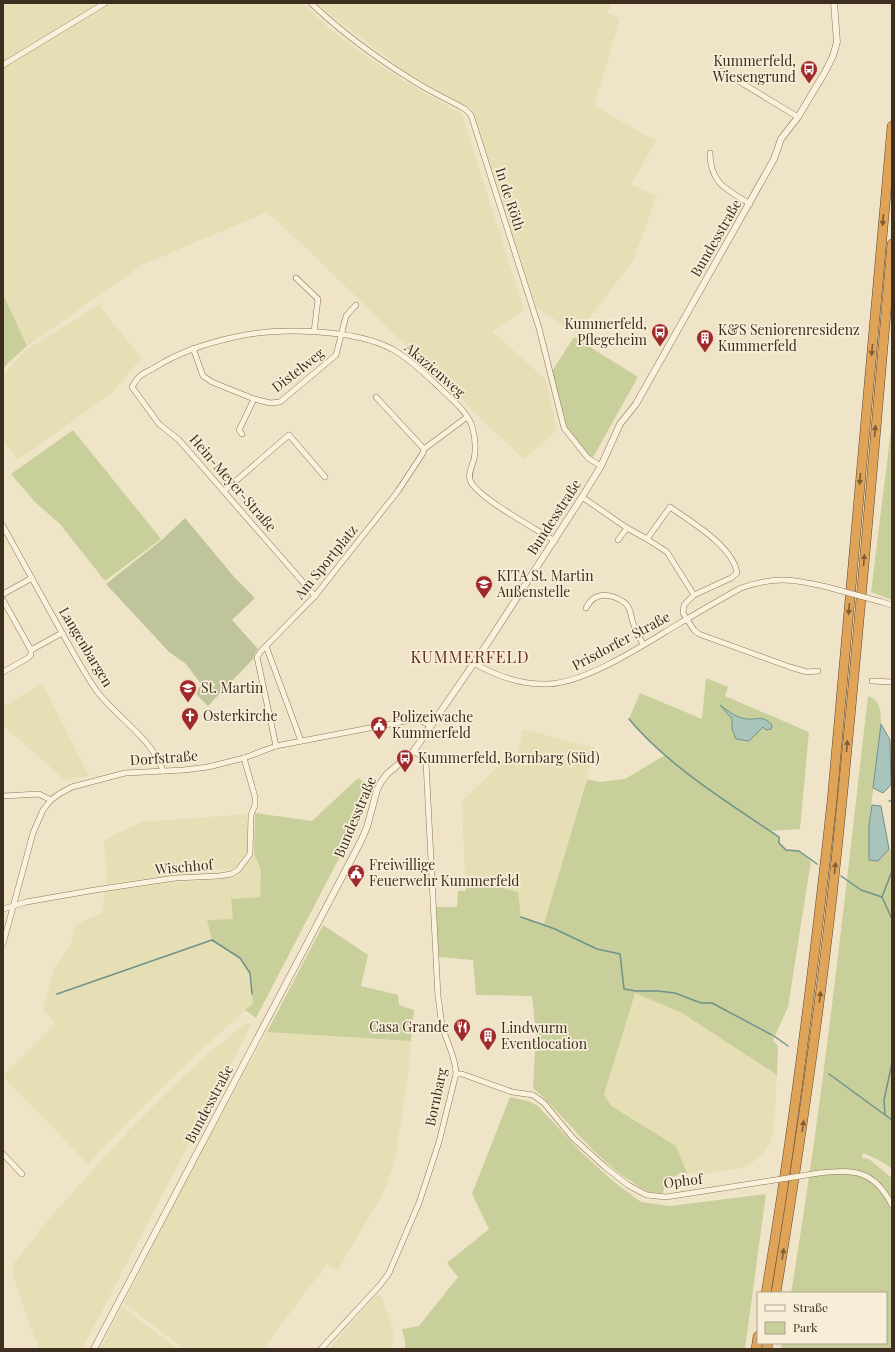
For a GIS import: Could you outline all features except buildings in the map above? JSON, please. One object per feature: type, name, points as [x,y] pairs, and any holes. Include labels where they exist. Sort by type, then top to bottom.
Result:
[{"type":"highway","points":[[766,1292],[796,1099],[823,882],[892,126]]},
{"type":"highway","points":[[776,1292],[809,1080],[833,890],[844,784],[892,244]]},
{"type":"street","points":[[3,65],[105,3]]},
{"type":"street","name":"In de Röth","points":[[311,3],[326,17],[381,60],[410,79],[465,109],[471,115],[539,328],[564,428],[588,458],[601,466]]},
{"type":"street","name":"Bundesstraße","points":[[94,1349],[361,840],[372,813],[377,790],[381,782],[387,774],[413,752],[582,497],[601,466],[620,424],[636,404],[731,234],[750,204],[774,160],[781,139],[798,117],[826,72],[837,42],[834,3]]},
{"type":"street","points":[[722,72],[798,117]]},
{"type":"street","points":[[710,153],[710,163],[714,175],[720,183],[750,204]]},
{"type":"street","points":[[296,278],[318,299],[314,332]]},
{"type":"street","name":"Distelweg","points":[[193,348],[203,376],[212,382],[254,399],[270,403],[280,402],[336,355],[346,316],[356,306]]},
{"type":"street","name":"Akazienweg","points":[[132,387],[139,377],[169,358],[193,348],[248,334],[314,332],[341,334],[371,340],[393,350],[418,367],[458,405],[467,417]]},
{"type":"street","name":"Hein-Meyer-Straße","points":[[132,387],[160,424],[179,440],[315,596]]},
{"type":"street","points":[[376,397],[424,449]]},
{"type":"street","points":[[239,430],[254,399]]},
{"type":"street","points":[[467,417],[472,427],[474,440],[474,459],[469,472],[470,481],[477,490],[495,504],[554,541]]},
{"type":"street","name":"Am Sportplatz","points":[[276,746],[257,658],[261,651],[315,596],[398,491],[424,449],[467,417]]},
{"type":"street","points":[[224,490],[290,435],[325,477]]},
{"type":"street","points":[[582,497],[627,528],[667,552],[694,595]]},
{"type":"street","points":[[647,539],[670,507],[723,546],[736,564],[737,572],[731,578],[694,595],[684,605],[683,613],[686,620]]},
{"type":"street","name":"Langenbargen","points":[[3,526],[75,656],[97,691],[112,709],[141,737],[152,750],[163,771]]},
{"type":"street","points":[[618,540],[627,528]]},
{"type":"street","points":[[3,594],[32,578]]},
{"type":"street","name":"Prisdorfer Straße","points":[[474,662],[486,670],[516,681],[549,684],[570,680],[588,674],[643,645],[741,588],[759,582],[795,580],[827,587],[892,605]]},
{"type":"street","points":[[586,608],[590,601],[601,595],[608,595],[621,600],[630,609],[633,622],[643,645]]},
{"type":"street","points":[[3,600],[32,650]]},
{"type":"street","name":"Prisdorfer Straße","points":[[686,620],[699,634],[790,668],[807,672],[818,671]]},
{"type":"street","points":[[3,672],[28,658],[31,655],[32,650],[62,633]]},
{"type":"street","points":[[266,646],[301,741]]},
{"type":"street","points":[[872,681],[892,682]]},
{"type":"street","name":"Dorfstraße","points":[[3,944],[33,833],[43,810],[50,800],[72,787],[125,773],[208,767],[244,758],[276,746],[416,719],[430,726]]},
{"type":"street","name":"Bornbarg","points":[[322,1349],[380,1285],[392,1268],[422,1196],[439,1142],[456,1074],[456,1065],[443,1029],[438,997],[426,762],[413,752]]},
{"type":"street","name":"Wischhof","points":[[3,909],[14,905],[57,896],[175,878],[220,876],[231,874],[238,870],[250,854],[251,815],[255,805],[255,797],[244,758]]},
{"type":"street","points":[[3,796],[39,794],[50,800]]},
{"type":"street","name":"Ophof","points":[[456,1074],[462,1074],[512,1092],[533,1095],[544,1103],[573,1138],[605,1167],[634,1188],[647,1195],[666,1197],[841,1170],[860,1173],[875,1182],[887,1195],[892,1205]]},
{"type":"street","points":[[3,1154],[22,1174]]},
{"type":"shaded area","points":[[3,3],[99,3],[3,61]]},
{"type":"shaded area","points":[[111,3],[303,3],[332,31],[363,54],[414,87],[462,114],[524,310],[492,331],[546,380],[557,429],[524,460],[267,212],[142,265],[27,346],[3,294],[3,68]]},
{"type":"shaded area","points":[[317,3],[611,3],[607,13],[620,19],[594,106],[656,141],[631,185],[657,195],[633,261],[577,334],[536,307],[473,110],[410,75]]},
{"type":"shaded area","points":[[99,305],[141,358],[113,392],[18,460],[3,441],[3,376],[24,351]]},
{"type":"shaded area","points":[[42,683],[89,776],[65,780],[3,725],[3,707]]},
{"type":"shaded area","points":[[523,729],[595,748],[544,925],[521,917],[518,892],[465,878],[462,801],[503,761],[516,764]]},
{"type":"shaded area","points":[[247,814],[247,853],[235,868],[106,884],[104,840],[142,822]]},
{"type":"shaded area","points":[[254,854],[261,870],[260,897],[231,899],[233,919],[207,920],[212,940],[240,958],[250,973],[253,1004],[168,1081],[88,1164],[3,1076],[55,1024],[43,1010],[53,970],[71,943],[75,925],[102,913],[105,892],[172,882],[214,880],[236,876]]},
{"type":"shaded area","points":[[635,993],[682,1013],[777,1075],[774,1126],[771,1141],[764,1153],[756,1160],[745,1167],[701,1175],[687,1173],[676,1146],[611,1106],[604,1094]]},
{"type":"shaded area","points":[[252,1023],[82,1349],[40,1349],[32,1331],[12,1272],[14,1263],[55,1212],[130,1129],[207,1055],[244,1024]]},
{"type":"shaded area","points":[[267,1032],[411,1041],[408,1075],[396,1155],[386,1188],[338,1270],[327,1264],[263,1349],[184,1349],[124,1303],[189,1174]]},
{"type":"shaded area","points":[[376,1295],[381,1295],[394,1331],[392,1349],[329,1349]]},
{"type":"shaded area","points":[[122,1307],[178,1349],[100,1349]]},
{"type":"green space","points":[[3,294],[27,346],[3,369]]},
{"type":"green space","points":[[574,337],[638,377],[593,457],[590,456],[567,427],[552,371]]},
{"type":"green space","points":[[892,422],[892,600],[871,592]]},
{"type":"green space","points":[[73,430],[161,539],[105,581],[60,524],[36,503],[11,474]]},
{"type":"green space","points":[[185,518],[235,578],[255,598],[232,620],[258,649],[253,659],[208,706],[196,694],[201,684],[186,664],[169,652],[106,584],[163,539]]},
{"type":"green space","points":[[706,678],[728,687],[725,696],[809,732],[800,829],[770,831],[779,837],[779,843],[786,850],[799,851],[811,861],[788,1007],[773,1040],[778,1046],[777,1075],[682,1013],[635,993],[604,1094],[611,1106],[676,1146],[687,1173],[682,1172],[665,1182],[663,1193],[655,1193],[649,1192],[626,1178],[600,1157],[533,1088],[536,1034],[532,996],[476,995],[473,960],[439,957],[435,907],[457,907],[458,891],[466,891],[465,878],[518,892],[521,917],[544,924],[587,779],[600,782],[625,779],[665,755],[643,735],[629,719],[640,693],[702,719]]},
{"type":"green space","points":[[868,696],[878,704],[881,720],[869,824],[869,859],[878,861],[889,849],[892,849],[892,1169],[871,1156],[863,1153],[862,1158],[869,1159],[892,1178],[892,1349],[781,1349],[782,1344],[887,1344],[887,1292],[791,1292],[814,1144]]},
{"type":"green space","points":[[358,778],[370,786],[363,812],[256,1018],[245,1010],[253,1004],[250,973],[240,958],[212,940],[207,920],[233,919],[231,899],[260,897],[261,870],[254,854],[255,813],[312,821]]},
{"type":"green space","points":[[323,925],[368,955],[361,986],[398,995],[399,1005],[414,1010],[411,1041],[267,1032]]},
{"type":"green space","points":[[510,1097],[528,1101],[538,1106],[581,1152],[613,1181],[641,1202],[670,1206],[766,1194],[745,1349],[405,1349],[402,1329],[419,1326],[458,1277],[447,1263],[489,1229],[472,1194]]},
{"type":"water","points":[[720,705],[739,717],[747,719],[764,719],[772,725],[771,729],[766,730],[763,727],[749,741],[736,739],[732,729],[732,719]]},
{"type":"water","points":[[881,724],[890,740],[891,785],[883,793],[873,788]]},
{"type":"water","points":[[872,805],[881,806],[889,849],[878,861],[869,860],[869,824]]},
{"type":"waterway","points":[[629,719],[680,768],[779,837],[779,843],[786,850],[799,851],[817,864]]},
{"type":"waterway","points":[[892,871],[882,897],[892,919]]},
{"type":"waterway","points":[[841,876],[861,890],[882,897]]},
{"type":"waterway","points":[[521,917],[555,929],[597,949],[620,954],[624,989],[675,993],[701,1003],[712,1003],[772,1035]]},
{"type":"waterway","points":[[57,994],[212,940],[240,958],[250,973],[252,994]]},
{"type":"waterway","points":[[774,1036],[788,1046]]},
{"type":"waterway","points":[[885,1114],[884,1100],[892,1063]]},
{"type":"waterway","points":[[829,1074],[892,1120]]},
{"type":"place","name":"Kummerfeld, Wiesengrund","points":[[809,84]]},
{"type":"place","name":"Kummerfeld, Pflegeheim","points":[[660,347]]},
{"type":"place","name":"K&S Seniorenresidenz Kummerfeld","points":[[705,353]]},
{"type":"place","name":"KITA St. Martin Außenstelle","points":[[484,599]]},
{"type":"place","name":"St. Martin","points":[[188,703]]},
{"type":"place","name":"Osterkirche","points":[[190,731]]},
{"type":"place","name":"Polizeiwache Kummerfeld","points":[[379,740]]},
{"type":"place","name":"Kummerfeld, Bornbarg (Süd)","points":[[405,773]]},
{"type":"place","name":"Freiwillige Feuerwehr Kummerfeld","points":[[356,888]]},
{"type":"place","name":"Casa Grande","points":[[462,1042]]},
{"type":"place","name":"Lindwurm Eventlocation","points":[[488,1051]]},
{"type":"district","name":"KUMMERFELD","points":[[470,657]]}]
